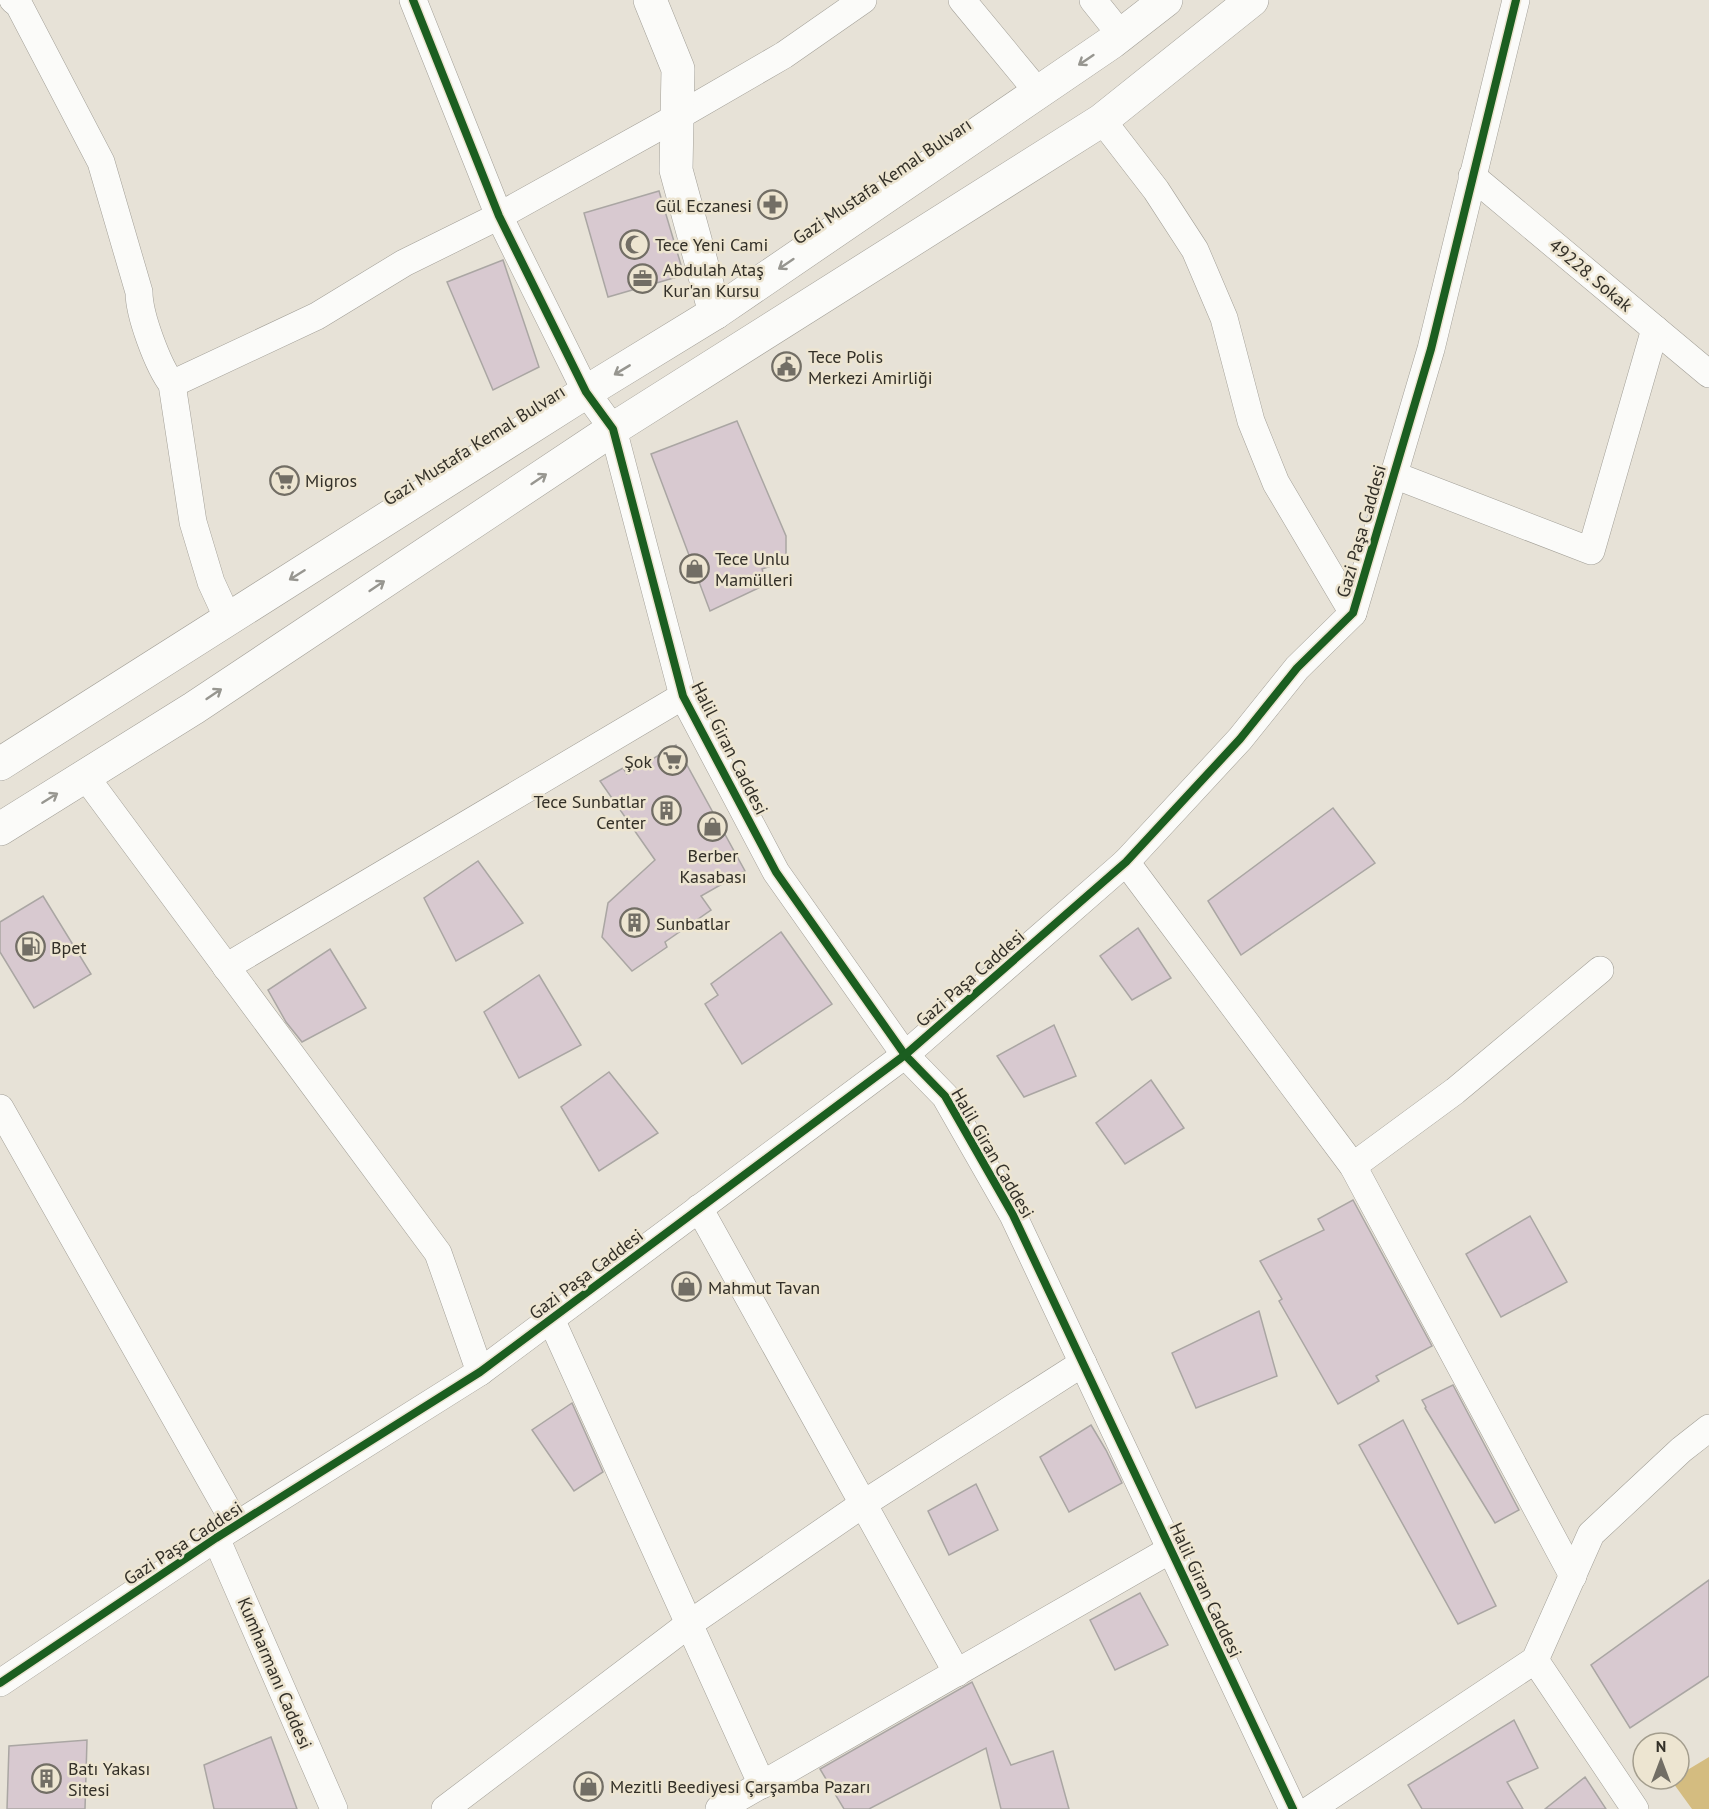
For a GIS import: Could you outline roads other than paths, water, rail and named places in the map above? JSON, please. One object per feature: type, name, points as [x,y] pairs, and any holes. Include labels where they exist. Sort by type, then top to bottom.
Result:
[{"type":"main road","points":[[650,0],[678,69],[676,170],[715,313]]},
{"type":"main road","name":"Gazi Mustafa Kemal Bulvarı","points":[[0,764],[586,392],[715,313],[1038,92],[1166,0]]},
{"type":"main road","points":[[0,829],[194,708],[613,429],[1102,120],[1252,0]]},
{"type":"street","points":[[13,0],[19,5],[101,162],[140,292],[140,306],[164,373],[172,384],[193,522],[211,582],[228,619]]},
{"type":"street","points":[[413,0],[499,216],[586,392],[613,429]]},
{"type":"street","points":[[172,384],[317,316],[404,262],[499,216],[784,55],[863,0]]},
{"type":"street","points":[[962,0],[1038,92]]},
{"type":"street","points":[[1093,0],[1120,35]]},
{"type":"street","name":"Gazi Paşa Caddesi","points":[[0,1683],[226,1531],[480,1372],[905,1055],[1126,862],[1240,739],[1297,668],[1353,613],[1431,349],[1516,0]]},
{"type":"street","points":[[1102,120],[1156,190],[1195,250],[1224,318],[1251,421],[1276,483],[1353,613]]},
{"type":"street","name":"49228. Sokak","points":[[1472,176],[1709,374]]},
{"type":"street","points":[[1394,475],[1591,551],[1655,329]]},
{"type":"street","name":"Halil Giran Caddesi","points":[[613,429],[683,696],[776,872],[905,1055],[945,1096],[1013,1215],[1293,1809]]},
{"type":"street","points":[[226,967],[683,696]]},
{"type":"street","points":[[85,776],[438,1253],[480,1372]]},
{"type":"street","points":[[1126,862],[1353,1166],[1573,1576]]},
{"type":"street","points":[[1353,1166],[1455,1091],[1600,970]]},
{"type":"street","name":"Kumharmanı Caddesi","points":[[0,1108],[226,1531],[334,1809]]},
{"type":"street","points":[[699,1208],[957,1673]]},
{"type":"street","points":[[551,1319],[762,1785]]},
{"type":"street","points":[[445,1809],[689,1624],[863,1504],[1083,1363]]},
{"type":"street","points":[[1311,1809],[1535,1660],[1591,1534],[1681,1450],[1709,1428]]},
{"type":"street","points":[[733,1805],[762,1785],[1170,1550]]},
{"type":"street","points":[[1535,1660],[1635,1809]]},
{"type":"place","name":"Gül Eczanesi","points":[[773,205]]},
{"type":"place","name":"Tece Yeni Cami","points":[[634,244]]},
{"type":"place","name":"Abdulah Ataş Kur'an Kursu","points":[[642,279]]},
{"type":"place","name":"Tece Polis Merkezi Amirliği","points":[[787,366]]},
{"type":"place","name":"Migros","points":[[284,480]]},
{"type":"place","name":"Tece Unlu Mamülleri","points":[[694,568]]},
{"type":"place","name":"Şok","points":[[673,761]]},
{"type":"place","name":"Tece Sunbatlar Center","points":[[667,811]]},
{"type":"place","name":"Berber Kasabası","points":[[713,826]]},
{"type":"place","name":"Sunbatlar","points":[[635,923]]},
{"type":"place","name":"Bpet","points":[[30,947]]},
{"type":"place","name":"Mahmut Tavan","points":[[687,1287]]},
{"type":"place","name":"Batı Yakası Sitesi","points":[[47,1778]]},
{"type":"place","name":"Mezitli Beediyesi Çarşamba Pazarı","points":[[589,1786]]}]
